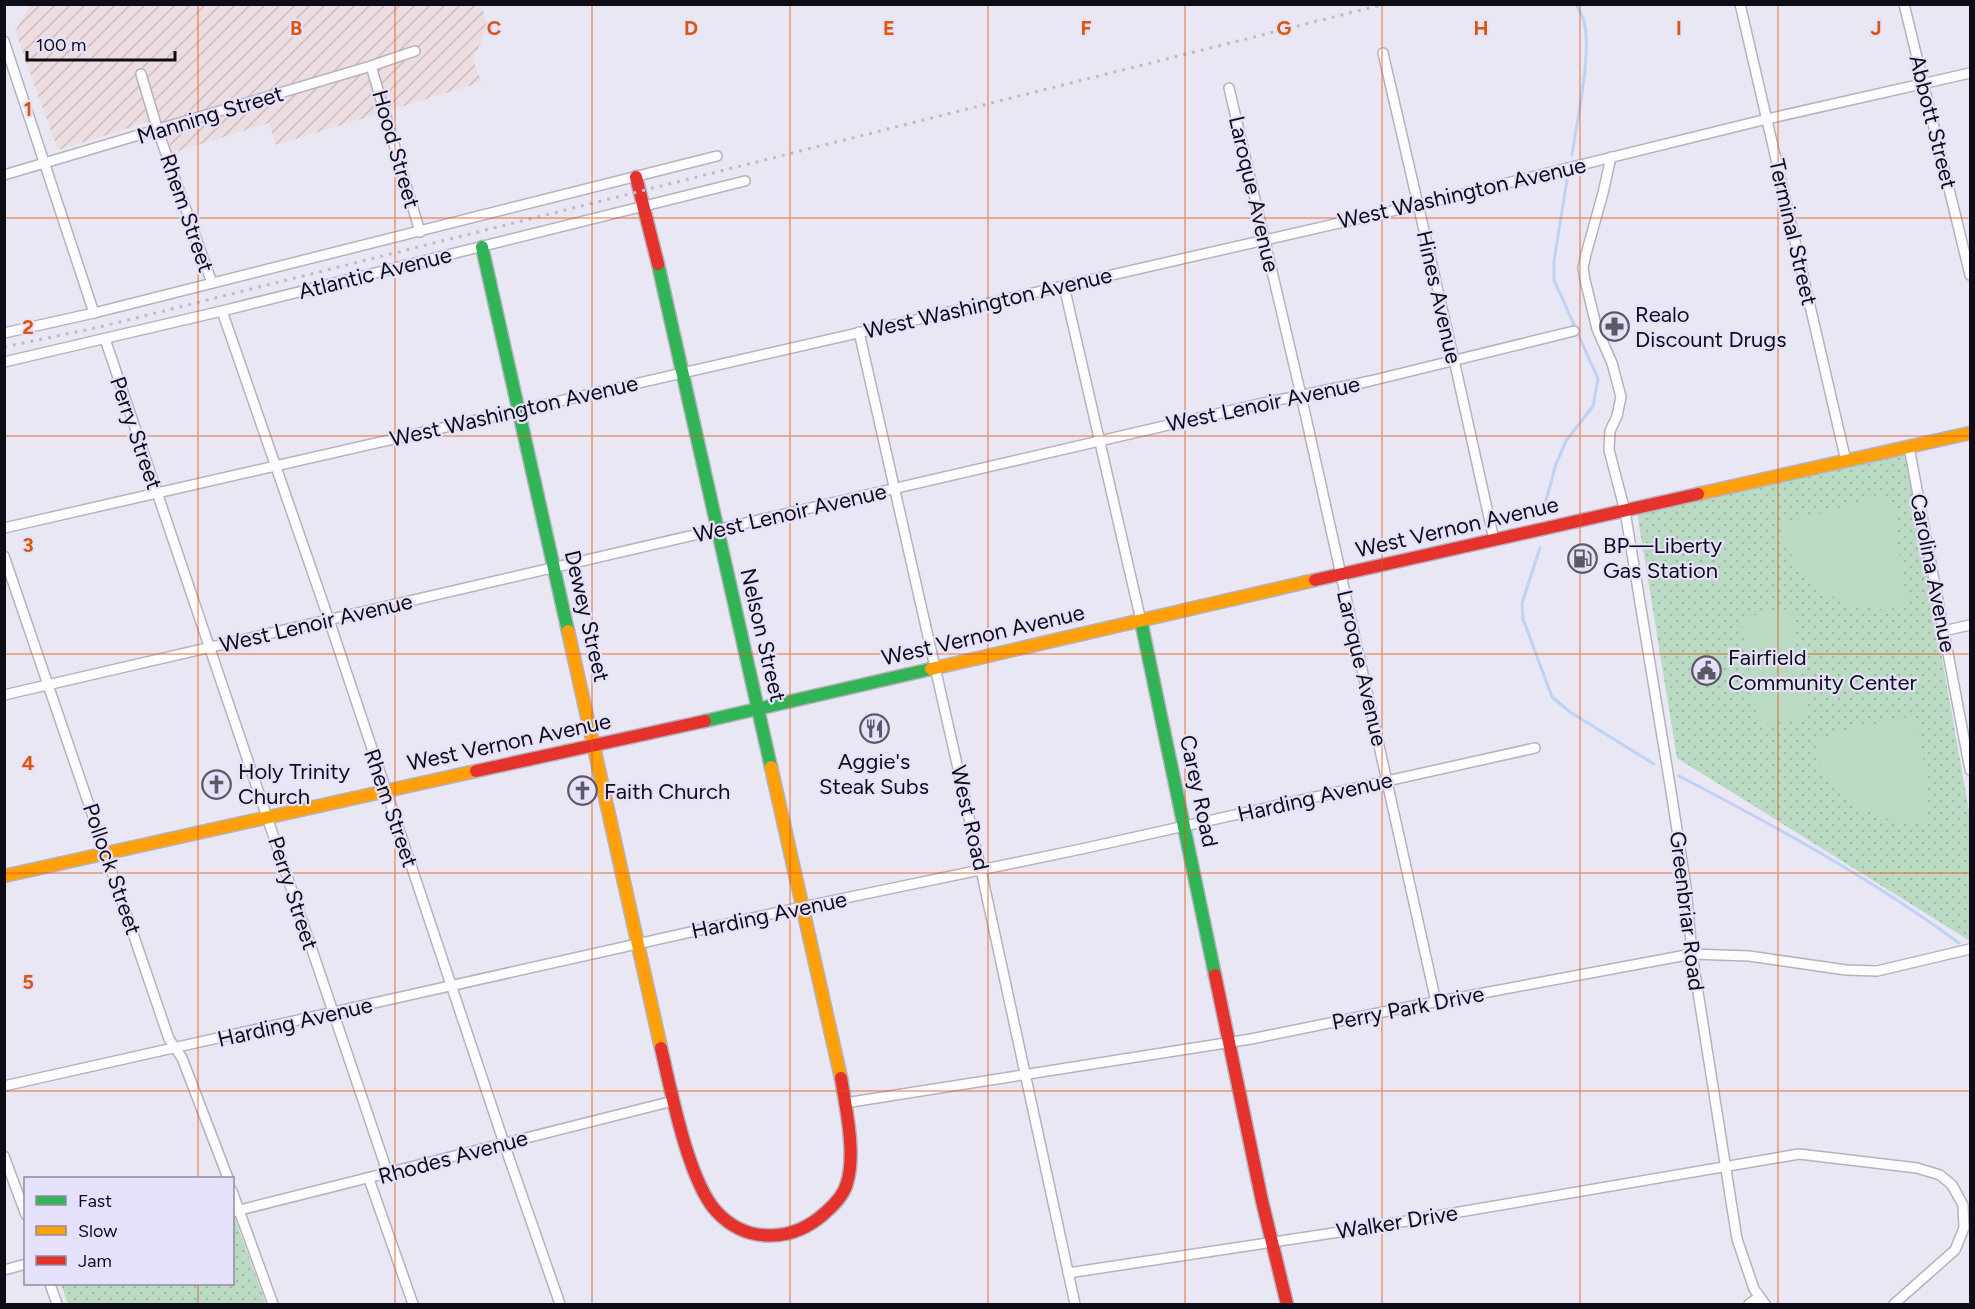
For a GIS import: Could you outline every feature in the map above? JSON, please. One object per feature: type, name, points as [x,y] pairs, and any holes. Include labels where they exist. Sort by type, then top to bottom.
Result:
[{"type":"street","name":"Terminal Street","points":[[1740,4],[1846,461]]},
{"type":"street","name":"Abbott Street","points":[[1904,4],[1966,237],[1971,275]]},
{"type":"street","points":[[4,41],[94,313]]},
{"type":"street","name":"Manning Street","points":[[4,176],[415,51]]},
{"type":"street","name":"Hines Avenue","points":[[1383,53],[1455,360],[1494,540]]},
{"type":"street","name":"Hood Street","points":[[371,66],[420,232]]},
{"type":"street","name":"West Washington Avenue","points":[[4,528],[1418,205],[1767,119],[1971,73]]},
{"type":"street","name":"Rhem Street","points":[[141,74],[158,131],[212,283]]},
{"type":"street","name":"Laroque Avenue","points":[[1229,88],[1301,395],[1436,1002]]},
{"type":"street","name":"Atlantic Avenue","points":[[4,333],[94,313],[717,156]]},
{"type":"street","name":"Greenbriar Road","points":[[1611,157],[1583,268],[1596,329],[1612,363],[1620,397],[1617,416],[1610,431],[1609,450],[1625,511],[1686,887],[1692,954],[1739,1248],[1749,1277],[1762,1301]]},
{"type":"street","name":"Nelson Street","points":[[636,177],[718,530],[845,1103],[850,1161],[846,1188],[837,1203],[810,1226],[777,1238],[741,1230],[722,1217],[710,1204],[687,1146],[673,1101]]},
{"type":"street","name":"Atlantic Avenue","points":[[4,362],[222,312],[745,181]]},
{"type":"street","name":"Dewey Street","points":[[482,247],[673,1101]]},
{"type":"street","name":"Carey Road","points":[[1064,286],[1141,621],[1262,1202],[1274,1242],[1287,1305]]},
{"type":"street","name":"Rhem Street","points":[[222,312],[329,620],[560,1305]]},
{"type":"street","name":"West Lenoir Avenue","points":[[4,695],[1575,331]]},
{"type":"street","name":"West Road","points":[[859,332],[981,870],[1075,1305]]},
{"type":"street","name":"Perry Street","points":[[105,339],[388,1174]]},
{"type":"street","name":"West Vernon Avenue","points":[[4,876],[758,709],[1341,574],[1971,433]]},
{"type":"street","name":"Carolina Avenue","points":[[1909,447],[1971,770]]},
{"type":"street","name":"Pollock Street","points":[[4,556],[169,1039],[182,1058],[227,1177]]},
{"type":"street","points":[[1943,631],[1971,625]]},
{"type":"street","name":"Harding Avenue","points":[[4,1086],[802,907],[1185,827],[1535,748]]},
{"type":"street","name":"Perry Park Drive","points":[[845,1103],[1229,1042],[1692,954],[1749,956],[1846,970],[1877,971],[1971,949]]},
{"type":"street","name":"Rhodes Avenue","points":[[236,1211],[673,1101]]},
{"type":"street","name":"Walker Drive","points":[[1068,1273],[1366,1228],[1799,1154],[1917,1168],[1933,1172],[1946,1179],[1957,1191],[1963,1205],[1965,1221],[1962,1236],[1954,1250],[1894,1305]]},
{"type":"street","points":[[4,1156],[24,1210]]},
{"type":"street","points":[[369,1179],[413,1305]]},
{"type":"street","points":[[236,1211],[273,1305]]},
{"type":"street","points":[[4,1270],[24,1265]]},
{"type":"street","points":[[50,1285],[57,1305]]},
{"type":"street","points":[[1749,1305],[1762,1301]]},
{"type":"shaded area","points":[[31,4],[481,4],[488,26],[473,60],[482,82],[276,145],[269,123],[172,153],[165,125],[151,121],[58,150],[15,31]]},
{"type":"green space","points":[[1905,448],[1970,817],[1970,941],[1677,758],[1636,506]]},
{"type":"green space","points":[[1879,495],[1896,506],[1897,518],[1893,519],[1908,606],[1885,609],[1864,607],[1844,602],[1826,593],[1810,580],[1797,564],[1787,545],[1780,523],[1866,501],[1866,497]]},
{"type":"green space","points":[[1791,610],[1807,718],[1758,725],[1741,617]]},
{"type":"green space","points":[[1904,717],[1918,727],[1925,772],[1928,819],[1892,820],[1862,808],[1830,781],[1818,757],[1815,741],[1860,727]]},
{"type":"green space","points":[[234,1219],[266,1304],[68,1304],[61,1285],[234,1285]]},
{"type":"waterway","points":[[1572,155],[1583,87],[1586,51],[1584,21],[1576,4]]},
{"type":"waterway","points":[[1542,515],[1556,464],[1566,441],[1593,406],[1598,379],[1554,280],[1554,261],[1567,180]]},
{"type":"waterway","points":[[1540,548],[1522,603],[1523,619],[1552,697],[1570,712],[1654,764]]},
{"type":"waterway","points":[[1679,776],[1822,854],[1892,897],[1959,943]]},
{"type":"railway","points":[[4,347],[100,327],[1385,4]]},
{"type":"traffic: fast","points":[[482,247],[568,631]]},
{"type":"traffic: fast","points":[[658,264],[771,767]]},
{"type":"traffic: fast","points":[[1141,621],[1215,975]]},
{"type":"traffic: fast","points":[[705,721],[931,669]]},
{"type":"traffic: slow","points":[[1698,494],[1970,433]]},
{"type":"traffic: slow","points":[[931,669],[1315,580]]},
{"type":"traffic: slow","points":[[568,631],[661,1048]]},
{"type":"traffic: slow","points":[[771,767],[841,1078]]},
{"type":"traffic: slow","points":[[4,876],[476,771]]},
{"type":"traffic: jam","points":[[636,177],[658,264]]},
{"type":"traffic: jam","points":[[1315,580],[1698,494]]},
{"type":"traffic: jam","points":[[476,771],[705,721]]},
{"type":"traffic: jam","points":[[1215,975],[1262,1201],[1287,1304]]},
{"type":"traffic: jam","points":[[661,1048],[682,1134],[706,1197],[728,1222],[742,1230],[756,1234],[771,1236],[800,1229],[826,1212],[844,1191],[851,1159],[841,1078]]},
{"type":"place","name":"Realo Discount Drugs","points":[[1614,327]]},
{"type":"place","name":"BP—Liberty Gas Station","points":[[1582,558]]},
{"type":"place","name":"Fairfield Community Center","points":[[1707,670]]},
{"type":"place","name":"Aggie's Steak Subs","points":[[874,729]]},
{"type":"place","name":"Holy Trinity Church","points":[[217,784]]},
{"type":"place","name":"Faith Church","points":[[583,791]]}]
